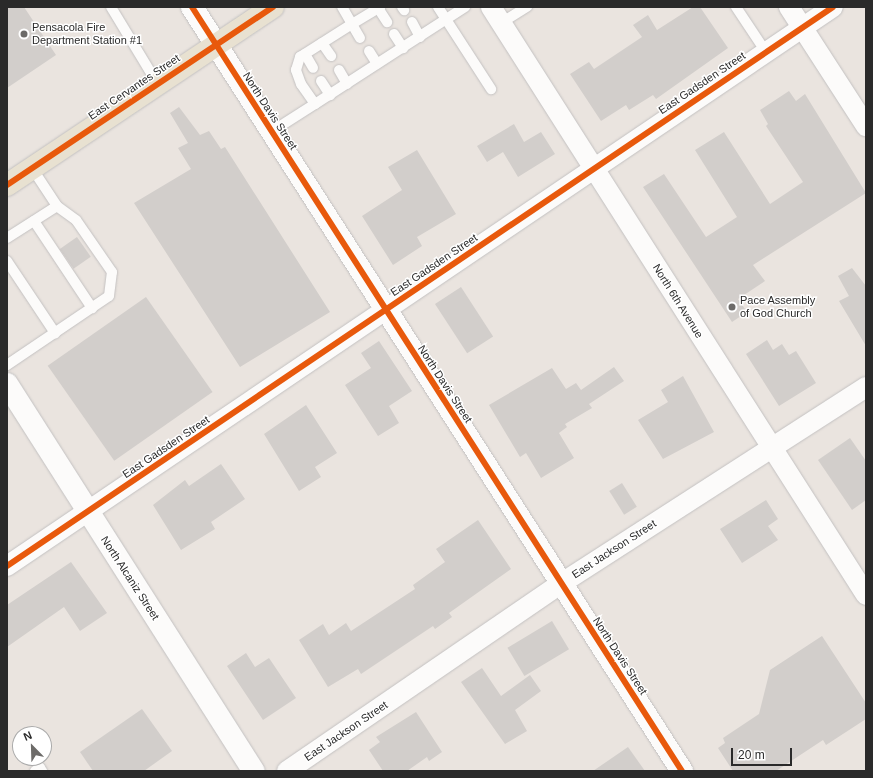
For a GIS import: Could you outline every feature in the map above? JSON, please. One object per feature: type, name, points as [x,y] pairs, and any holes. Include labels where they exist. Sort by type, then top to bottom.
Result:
[{"type":"main road","name":"North Davis Street","points":[[192,7],[682,771]]},
{"type":"main road","name":"East Cervantes Street","points":[[7,185],[215,44],[273,7]]},
{"type":"main road","name":"North Alcaniz Street","points":[[7,384],[254,771]]},
{"type":"street","points":[[789,7],[866,126]]},
{"type":"street","name":"East Gadsden Street","points":[[7,566],[832,7]]},
{"type":"street","name":"North 6th Avenue","points":[[496,15],[866,594]]},
{"type":"street","name":"East Jackson Street","points":[[287,771],[562,584],[866,387]]},
{"type":"lane","points":[[111,7],[157,83]]},
{"type":"lane","points":[[342,7],[360,38]]},
{"type":"lane","points":[[438,7],[445,20],[491,88]]},
{"type":"lane","points":[[272,132],[465,7]]},
{"type":"lane","points":[[496,15],[527,7]]},
{"type":"lane","points":[[736,7],[766,52]]},
{"type":"lane","points":[[315,104],[301,84],[296,70],[300,57],[379,8],[387,22]]},
{"type":"lane","points":[[412,22],[420,36]]},
{"type":"lane","points":[[394,34],[403,48]]},
{"type":"lane","points":[[322,43],[331,56]]},
{"type":"lane","points":[[369,51],[377,64]]},
{"type":"lane","points":[[305,54],[313,68]]},
{"type":"lane","points":[[339,70],[347,84]]},
{"type":"lane","points":[[321,81],[330,95]]},
{"type":"lane","points":[[7,365],[109,296],[112,272],[76,220],[57,206],[32,168]]},
{"type":"lane","points":[[7,238],[57,206]]},
{"type":"lane","points":[[34,221],[92,308]]},
{"type":"lane","points":[[7,261],[55,333]]},
{"type":"lane","points":[[35,771],[40,768],[42,771]]},
{"type":"building","name":"Pensacola Fire Department Station #1","points":[[7,7],[24,7],[56,55],[7,88]]},
{"type":"building","points":[[693,7],[700,7],[728,48],[656,99],[653,95],[629,110],[626,105],[601,121],[570,74],[589,62],[594,69],[642,37],[633,25],[648,15],[657,30]]},
{"type":"building","points":[[789,91],[796,101],[805,94],[866,193],[753,265],[765,281],[738,299],[747,312],[732,322],[643,187],[664,174],[706,237],[737,217],[695,150],[724,132],[770,204],[803,182],[766,126],[768,124],[760,110]]},
{"type":"building","points":[[179,107],[200,135],[209,131],[221,149],[225,147],[330,312],[240,367],[134,203],[191,169],[178,148],[188,143],[170,113]]},
{"type":"building","points":[[514,124],[524,142],[541,132],[555,154],[518,177],[503,152],[487,162],[477,146]]},
{"type":"building","points":[[417,150],[456,214],[417,237],[422,246],[393,265],[362,216],[402,190],[388,167]]},
{"type":"building","points":[[77,237],[91,257],[74,269],[60,249]]},
{"type":"building","points":[[852,268],[866,286],[866,346],[839,301],[849,296],[838,276]]},
{"type":"building","points":[[461,287],[493,336],[467,353],[435,304]]},
{"type":"building","points":[[146,297],[213,392],[114,461],[48,366]]},
{"type":"building","points":[[767,340],[773,350],[782,344],[789,355],[796,351],[816,383],[779,406],[746,354]]},
{"type":"building","points":[[379,341],[412,391],[389,406],[399,423],[378,436],[345,385],[371,368],[361,353]]},
{"type":"building","points":[[614,367],[624,381],[589,404],[592,408],[565,424],[567,427],[559,433],[574,458],[541,478],[526,453],[520,457],[489,405],[552,368],[566,389],[576,383],[581,390]]},
{"type":"building","points":[[683,376],[714,432],[663,459],[638,420],[668,402],[661,390]]},
{"type":"building","points":[[306,405],[337,453],[315,467],[321,477],[299,491],[264,434]]},
{"type":"building","points":[[850,438],[866,461],[866,500],[852,510],[818,460]]},
{"type":"building","points":[[221,464],[245,499],[211,522],[215,529],[181,550],[153,505],[185,480],[189,486]]},
{"type":"building","points":[[622,483],[637,507],[624,515],[609,491]]},
{"type":"building","points":[[766,500],[778,519],[768,526],[778,540],[742,563],[720,529]]},
{"type":"building","points":[[478,520],[511,569],[449,613],[452,617],[435,629],[433,626],[361,674],[358,669],[328,687],[299,640],[323,624],[329,635],[346,623],[351,631],[415,589],[413,585],[445,562],[436,549]]},
{"type":"building","points":[[71,562],[107,613],[80,631],[64,607],[7,647],[7,605]]},
{"type":"building","points":[[552,621],[569,649],[524,676],[507,648]]},
{"type":"building","points":[[822,636],[866,703],[866,719],[826,745],[823,740],[776,771],[733,771],[718,748],[725,743],[723,738],[759,714],[770,670]]},
{"type":"building","points":[[246,653],[255,667],[269,658],[296,698],[263,720],[227,666]]},
{"type":"building","points":[[482,668],[501,696],[530,675],[541,691],[515,710],[527,731],[505,744],[461,682]]},
{"type":"building","points":[[142,709],[172,751],[144,771],[93,771],[80,752]]},
{"type":"building","points":[[416,712],[442,752],[429,761],[427,757],[407,771],[383,771],[369,750],[380,742],[376,737]]},
{"type":"building","points":[[628,747],[645,771],[593,771]]},
{"type":"cycle path","points":[[192,7],[682,771]]},
{"type":"cycle path","points":[[7,185],[273,7]]},
{"type":"cycle path","points":[[7,566],[833,7]]},
{"type":"place","name":"Pensacola Fire Department Station #1","points":[[24,34]]},
{"type":"place","name":"Pace Assembly of God Church","points":[[732,307]]}]
